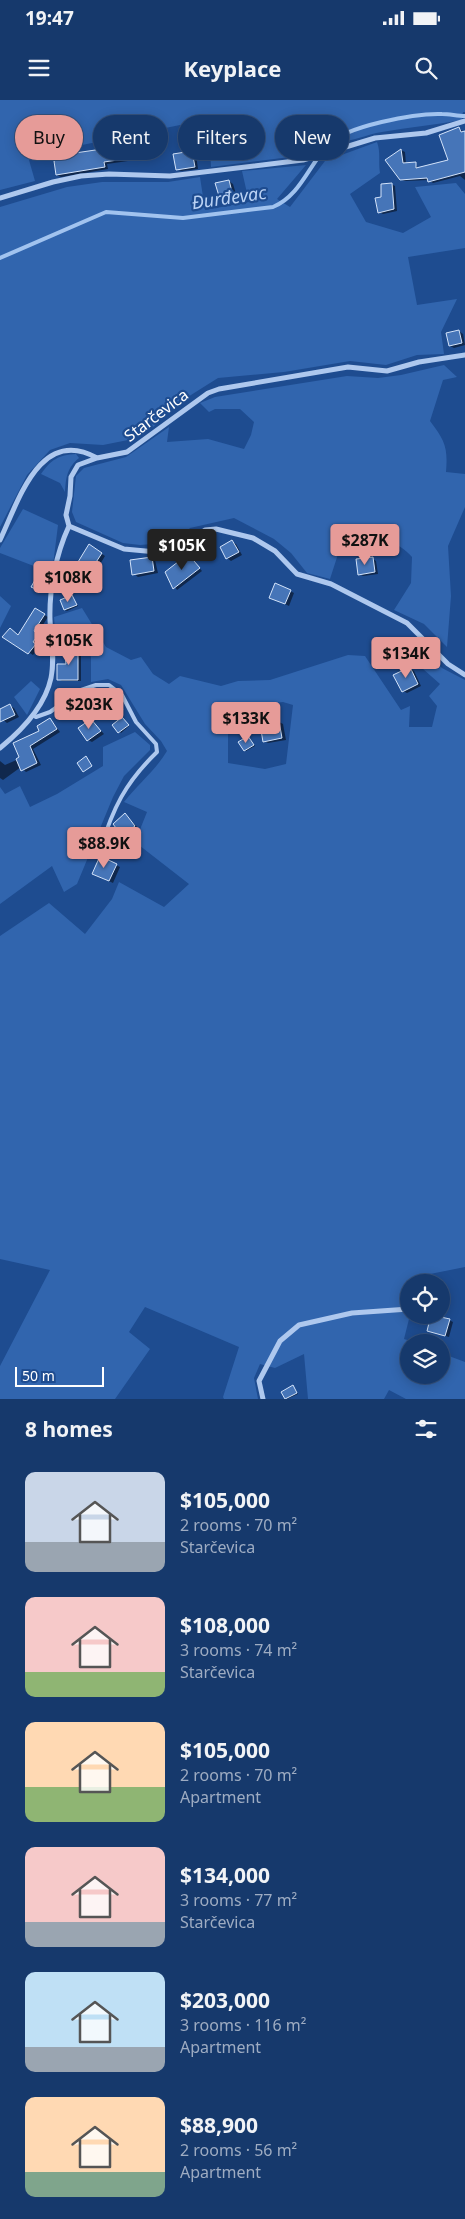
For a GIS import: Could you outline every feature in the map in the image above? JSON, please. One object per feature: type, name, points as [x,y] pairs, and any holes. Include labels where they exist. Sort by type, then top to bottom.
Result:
[{"type":"street","points":[[0,198],[53,182],[81,176],[109,174],[170,176],[314,157],[375,138],[426,133],[465,122]]},
{"type":"street","name":"Starčevica","points":[[69,526],[66,515],[72,472],[82,462],[127,452],[151,436],[198,398],[219,389],[348,367],[387,371],[419,362],[465,355]]},
{"type":"street","points":[[0,540],[23,491],[46,458],[57,451],[69,448],[86,452],[97,458]]},
{"type":"street","points":[[0,748],[12,739],[33,715],[44,698],[52,676],[51,608],[55,571],[62,541],[69,526],[124,549],[167,553],[183,546],[206,530],[216,528],[253,538],[275,551],[297,574],[331,584],[407,623],[448,664],[465,675]]},
{"type":"street","points":[[262,1399],[259,1380],[280,1341],[299,1325],[352,1312],[400,1309]]},
{"type":"lane","points":[[33,715],[36,717],[43,715],[73,694],[89,687],[109,685],[122,695],[136,722],[156,744],[157,752],[130,779],[115,804],[100,850]]},
{"type":"shaded area","points":[[0,100],[465,100],[465,112],[463,112],[462,120],[375,133],[349,140],[349,115],[275,115],[275,159],[211,167],[211,160],[265,160],[265,115],[178,115],[178,125],[168,127],[168,115],[93,115],[93,143],[83,145],[83,115],[15,115],[15,160],[29,160],[35,181],[0,190]]},
{"type":"shaded area","points":[[377,142],[380,173],[350,194],[366,222],[403,233],[431,217],[415,187],[456,183],[465,194],[465,248],[408,257],[417,305],[457,299],[441,332],[444,354],[417,355],[386,365],[350,361],[284,372],[218,378],[183,400],[153,427],[128,440],[103,445],[70,443],[50,450],[27,475],[0,527],[0,207],[67,187],[102,182],[168,182],[200,177],[205,210],[249,202],[242,171],[306,165],[277,199],[290,207],[325,161],[349,160],[349,152]]},
{"type":"shaded area","points":[[444,365],[457,377],[443,380],[430,421],[439,434],[446,450],[446,472],[465,474],[465,507],[448,546],[451,596],[447,647],[424,624],[394,610],[411,583],[412,557],[400,547],[384,539],[352,534],[340,548],[330,579],[307,573],[291,553],[274,539],[234,518],[190,528],[176,542],[140,545],[123,543],[76,522],[72,512],[76,476],[84,468],[126,457],[169,427],[167,442],[208,439],[244,449],[251,435],[254,422],[240,409],[215,409],[209,412],[200,403],[215,397],[347,376],[378,378],[401,375]]},
{"type":"shaded area","points":[[76,454],[79,458],[72,465],[68,473],[65,492],[60,483],[41,474],[56,459]]},
{"type":"shaded area","points":[[23,509],[58,525],[52,573],[0,553],[0,548]]},
{"type":"shaded area","points":[[0,596],[11,606],[0,628]]},
{"type":"shaded area","points":[[82,608],[106,647],[131,660],[141,657],[153,674],[169,684],[180,676],[221,686],[238,681],[270,680],[348,655],[365,656],[401,710],[410,706],[409,727],[432,727],[437,706],[429,696],[440,684],[411,660],[420,653],[427,653],[442,668],[465,680],[465,1267],[430,1274],[400,1274],[400,1324],[408,1324],[405,1334],[400,1334],[400,1384],[450,1384],[450,1356],[465,1362],[465,1399],[406,1399],[389,1390],[384,1399],[308,1399],[304,1354],[275,1368],[260,1364],[254,1378],[258,1399],[224,1399],[223,1397],[239,1347],[145,1307],[129,1332],[150,1349],[115,1399],[0,1399],[0,1366],[50,1270],[0,1259],[0,936],[49,903],[85,934],[112,899],[119,882],[164,907],[189,884],[135,842],[147,812],[124,802],[167,751],[161,741],[145,724],[121,685],[108,679],[91,682],[91,657],[84,643],[56,643],[54,617]],"holes":[[[283,702],[293,705],[286,764],[265,769],[228,763],[228,718],[258,705]]]},
{"type":"shaded area","points":[[31,681],[40,689],[27,715],[14,697]]},
{"type":"shaded area","points":[[94,688],[113,690],[124,710],[89,713],[63,708],[81,693]]},
{"type":"shaded area","points":[[135,732],[150,745],[150,750],[124,776],[113,797],[77,884],[64,892],[52,866],[0,904],[0,787],[5,794],[20,786],[30,807],[57,794],[103,766],[103,747]]},
{"type":"building","points":[[459,127],[461,132],[465,131],[465,172],[428,182],[427,178],[400,180],[385,160],[401,149],[403,163],[416,162],[416,168],[448,160],[439,135]]},
{"type":"building","points":[[93,150],[93,160],[118,160],[104,162],[105,167],[56,175],[54,161],[83,160],[83,152]]},
{"type":"building","points":[[178,153],[178,160],[194,160],[195,167],[176,170],[173,154]]},
{"type":"building","points":[[229,180],[232,192],[219,196],[215,183]]},
{"type":"building","points":[[392,183],[394,209],[378,213],[375,198],[381,197],[381,184]]},
{"type":"building","points":[[459,330],[462,343],[449,346],[446,333]]},
{"type":"building","points":[[232,540],[239,552],[226,559],[220,547]]},
{"type":"building","points":[[89,544],[102,553],[91,570],[78,562]]},
{"type":"building","points":[[188,554],[200,568],[173,589],[165,572]]},
{"type":"building","points":[[152,557],[154,571],[132,575],[130,560]]},
{"type":"building","points":[[373,557],[375,572],[358,575],[356,559]]},
{"type":"building","points":[[39,573],[47,577],[40,591],[31,587]]},
{"type":"building","points":[[275,583],[291,590],[285,604],[269,598]]},
{"type":"building","points":[[72,595],[77,605],[64,610],[60,600]]},
{"type":"building","points":[[35,608],[45,614],[34,631],[38,635],[33,642],[36,644],[28,654],[2,637],[10,628],[18,635]]},
{"type":"building","points":[[78,648],[78,680],[57,680],[57,664],[66,664],[64,650]]},
{"type":"building","points":[[410,667],[418,684],[402,692],[393,675]]},
{"type":"building","points":[[10,704],[15,715],[0,722],[0,709]]},
{"type":"building","points":[[122,717],[129,725],[118,733],[112,725]]},
{"type":"building","points":[[50,718],[57,729],[30,746],[37,763],[21,771],[16,759],[19,757],[13,743],[39,731],[37,726]]},
{"type":"building","points":[[91,719],[101,731],[87,741],[78,728]]},
{"type":"building","points":[[279,721],[282,738],[263,742],[260,724]]},
{"type":"building","points":[[248,736],[254,745],[244,751],[238,742]]},
{"type":"building","points":[[86,756],[92,766],[83,772],[77,763]]},
{"type":"building","points":[[125,813],[135,826],[122,836],[113,824]]},
{"type":"building","points":[[100,856],[117,864],[109,881],[92,874]]},
{"type":"building","points":[[429,1324],[449,1324],[446,1334],[427,1331]]},
{"type":"building","points":[[293,1385],[297,1393],[285,1399],[281,1392]]},
{"type":"waterway","name":"Đurđevac","points":[[0,258],[106,212],[183,218],[273,207],[282,202],[297,188],[328,145],[349,132],[399,118],[430,114],[465,116]]}]
